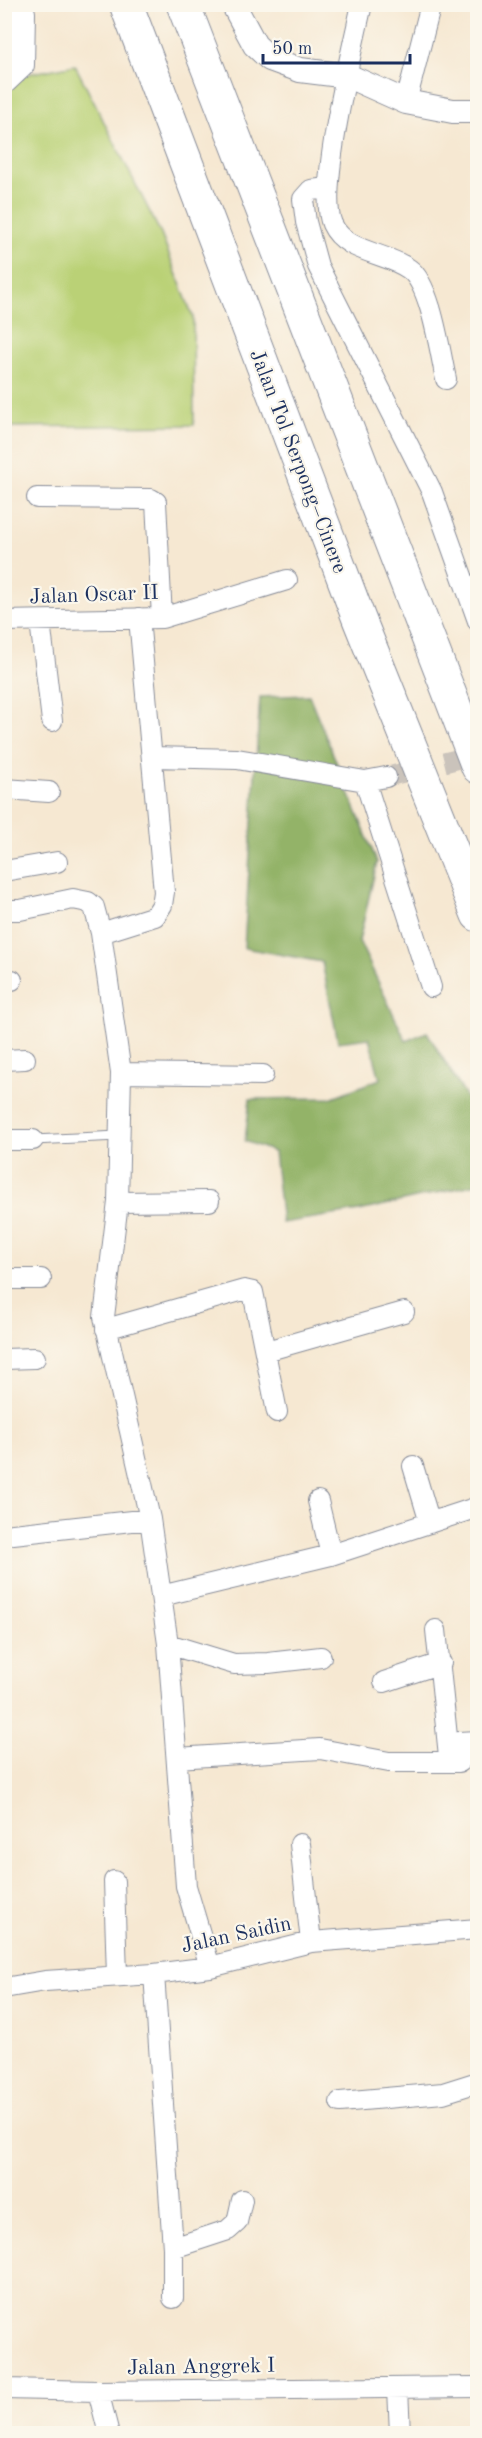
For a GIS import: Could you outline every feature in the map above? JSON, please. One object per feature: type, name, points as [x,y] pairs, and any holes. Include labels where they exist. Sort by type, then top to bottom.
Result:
[{"type":"highway","name":"Jalan Tol Serpong–Cinere","points":[[126,4],[359,619],[477,915]]},
{"type":"highway","points":[[183,4],[477,767]]},
{"type":"street","points":[[4,82],[22,65],[23,13],[20,4]]},
{"type":"street","points":[[362,4],[341,104],[328,188],[330,214],[338,233],[350,243],[411,269],[429,300],[446,379]]},
{"type":"street","points":[[406,102],[431,4]]},
{"type":"street","points":[[233,5],[255,45],[270,60],[300,70],[348,76],[406,102],[453,111],[477,111]]},
{"type":"street","points":[[328,188],[310,190],[303,199],[306,222],[318,266],[432,492],[477,621]]},
{"type":"street","points":[[37,498],[151,499],[156,502],[162,618]]},
{"type":"street","name":"Jalan Oscar II","points":[[4,621],[162,618],[287,580]]},
{"type":"street","points":[[100,933],[155,916],[162,905],[164,892],[139,618]]},
{"type":"street","points":[[40,621],[52,722]]},
{"type":"street","points":[[153,757],[237,759],[365,781],[386,777]]},
{"type":"street","points":[[365,781],[431,987]]},
{"type":"street","points":[[4,789],[49,792]]},
{"type":"street","points":[[4,870],[57,862]]},
{"type":"street","points":[[4,910],[20,910],[73,899],[88,902],[94,907],[100,933],[121,1073],[118,1202],[104,1317],[150,1519],[168,1644],[186,1886],[210,1967]]},
{"type":"street","points":[[4,1060],[25,1059]]},
{"type":"street","points":[[121,1073],[263,1075]]},
{"type":"street","points":[[4,1140],[33,1140]]},
{"type":"street","points":[[118,1202],[209,1201]]},
{"type":"street","points":[[4,1279],[41,1279]]},
{"type":"street","points":[[106,1329],[247,1290],[255,1294],[277,1412]]},
{"type":"street","points":[[266,1352],[404,1312]]},
{"type":"street","points":[[4,1359],[35,1358]]},
{"type":"street","points":[[413,1466],[430,1523]]},
{"type":"street","points":[[318,1501],[331,1555]]},
{"type":"street","points":[[161,1596],[331,1555],[477,1507]]},
{"type":"street","points":[[4,1535],[150,1519]]},
{"type":"street","points":[[436,1630],[449,1756],[443,1761]]},
{"type":"street","points":[[168,1644],[234,1664],[321,1657]]},
{"type":"street","points":[[384,1682],[441,1663]]},
{"type":"street","points":[[447,1733],[477,1731]]},
{"type":"street","points":[[177,1758],[320,1749],[388,1762],[460,1762],[459,1742],[477,1741]]},
{"type":"street","points":[[300,1844],[311,1942]]},
{"type":"street","points":[[114,1881],[117,1976]]},
{"type":"street","name":"Jalan Saidin","points":[[4,1988],[45,1982],[154,1974],[210,1967],[311,1942],[477,1929]]},
{"type":"street","points":[[154,1974],[173,2247],[173,2298]]},
{"type":"street","points":[[340,2102],[443,2093],[477,2082]]},
{"type":"street","points":[[173,2247],[228,2230],[237,2222],[242,2200]]},
{"type":"street","name":"Jalan Anggrek I","points":[[4,2388],[98,2391],[477,2387]]},
{"type":"street","points":[[398,2388],[400,2433]]},
{"type":"street","points":[[98,2391],[110,2433]]},
{"type":"lane","points":[[33,1140],[119,1136]]},
{"type":"green space","points":[[75,65],[161,234],[193,317],[194,425],[5,427],[4,81],[12,77]]},
{"type":"green space","points":[[309,695],[377,862],[359,941],[406,1041],[427,1032],[477,1115],[477,1184],[359,1211],[282,1223],[274,1152],[245,1141],[250,1099],[330,1098],[380,1079],[369,1038],[338,1042],[322,962],[244,948],[260,697]]},
{"type":"tunnel","points":[[386,777],[478,754]]}]
